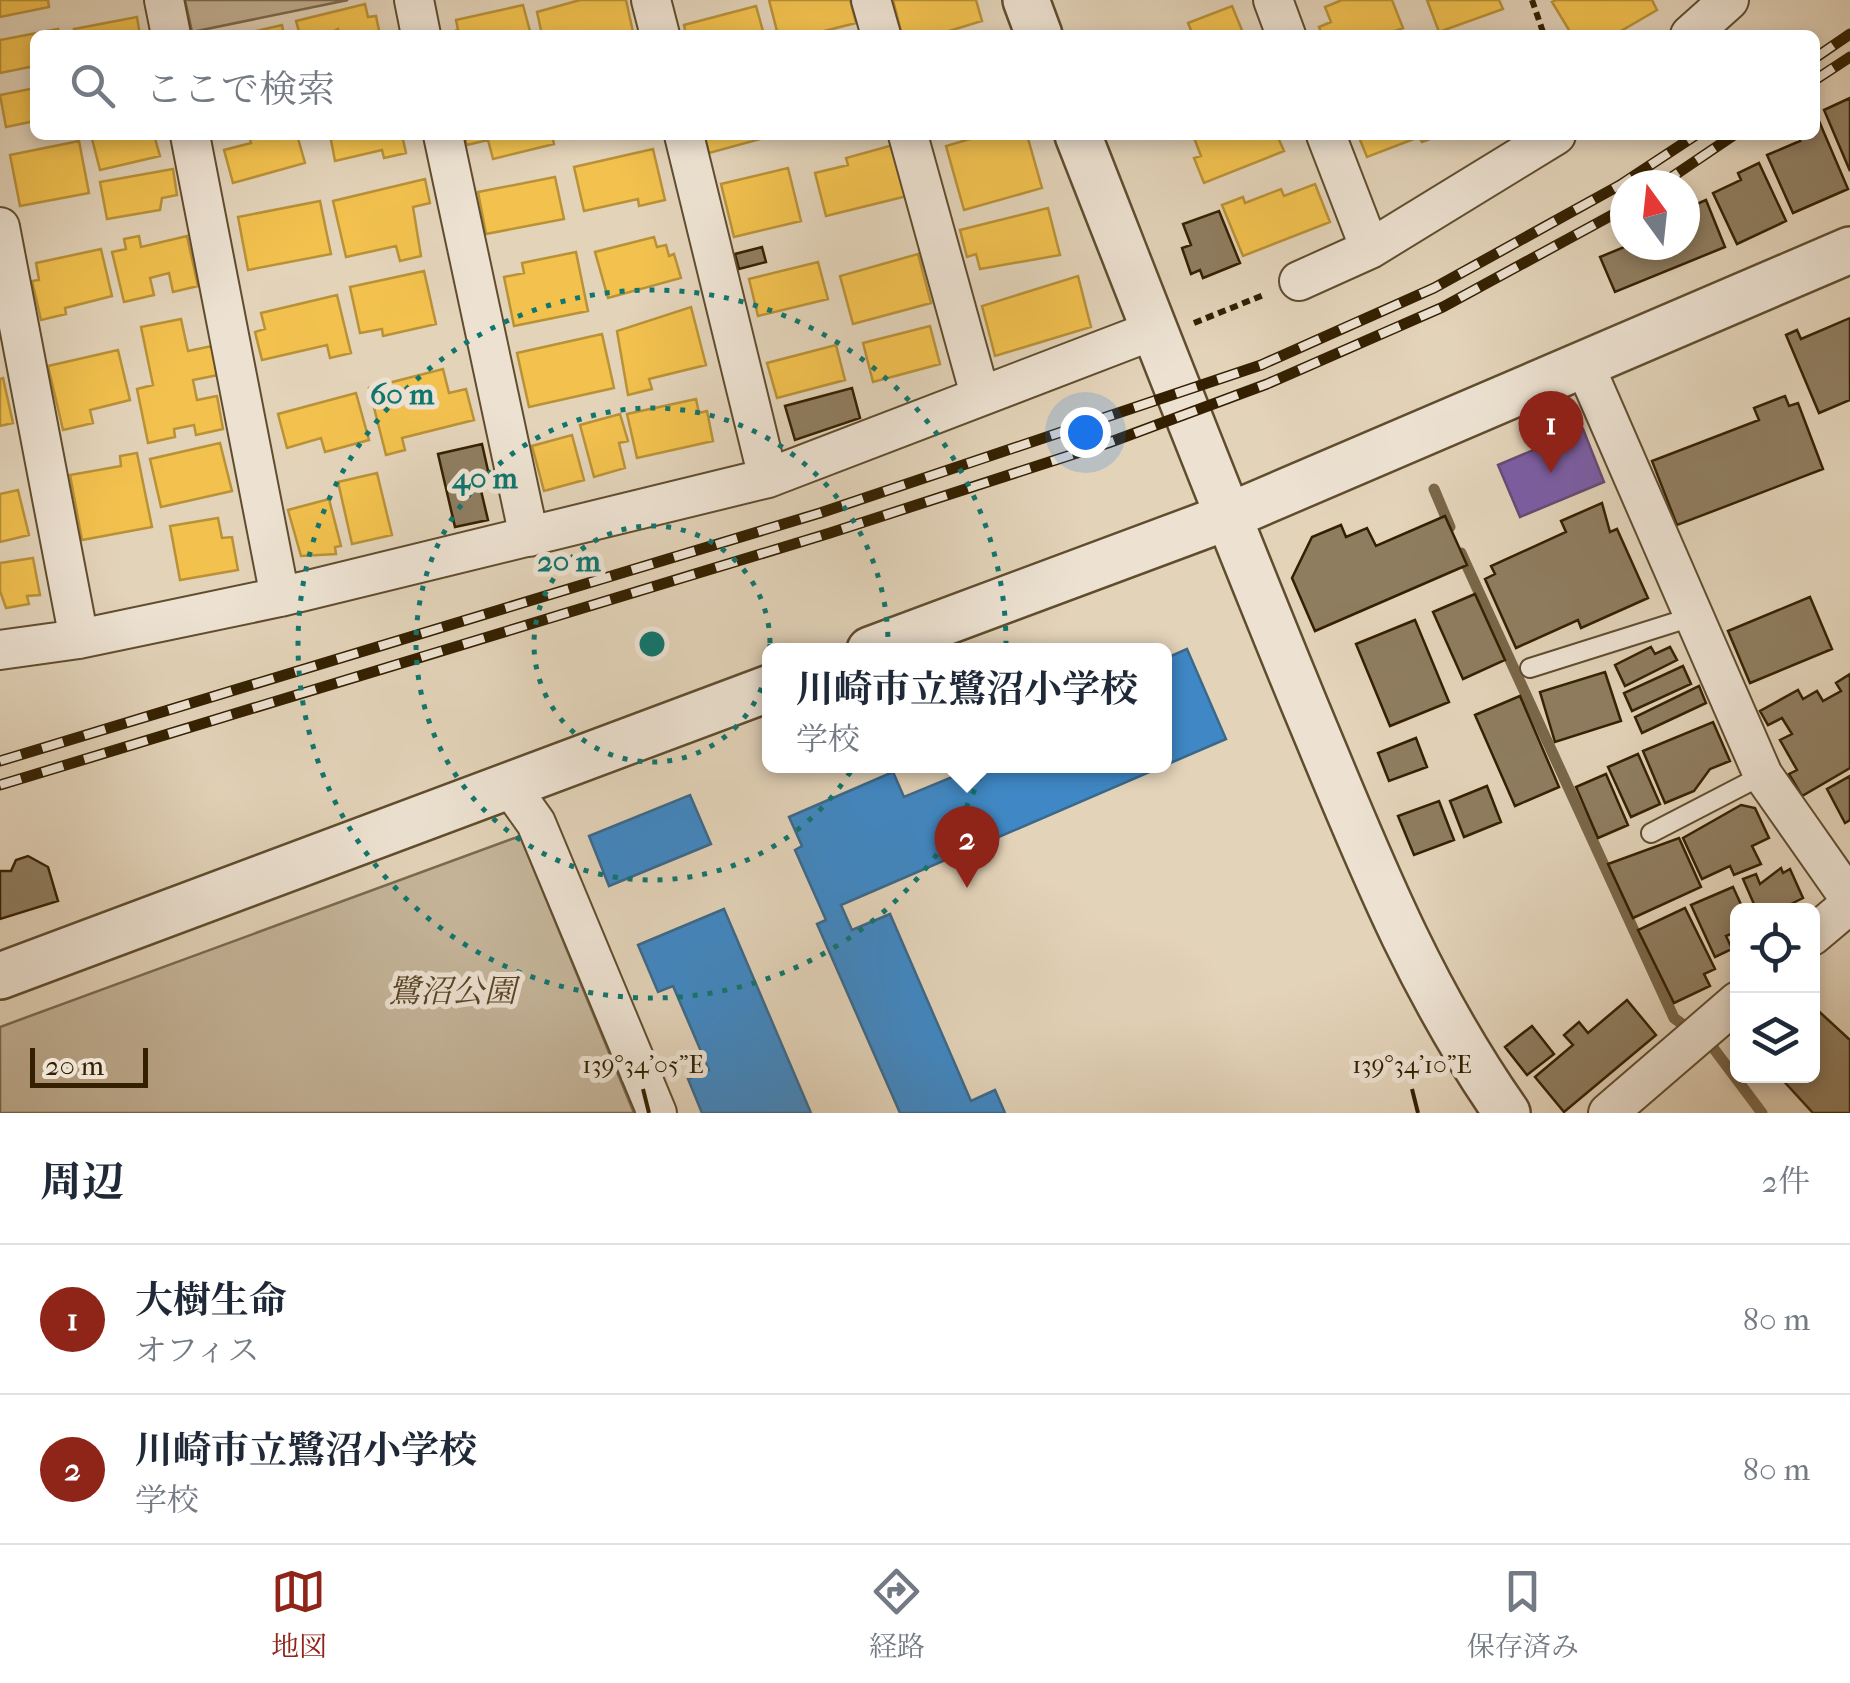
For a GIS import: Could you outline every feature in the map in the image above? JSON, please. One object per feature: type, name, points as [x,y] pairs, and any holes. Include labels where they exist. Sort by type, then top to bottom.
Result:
[{"type":"street","points":[[164,0],[170,30]]},
{"type":"street","points":[[414,0],[420,30]]},
{"type":"street","points":[[651,0],[659,30]]},
{"type":"street","points":[[871,0],[880,30]]},
{"type":"street","points":[[1026,0],[1037,30]]},
{"type":"street","points":[[1272,0],[1284,30]]},
{"type":"street","points":[[1695,30],[1728,0]]},
{"type":"street","points":[[191,140],[280,596]]},
{"type":"street","points":[[444,140],[529,537]]},
{"type":"street","points":[[685,140],[768,478]]},
{"type":"street","points":[[909,140],[980,395]]},
{"type":"street","points":[[1080,140],[1169,328],[1227,517],[1400,935],[1434,1002],[1507,1113]]},
{"type":"street","points":[[1328,140],[1370,249]]},
{"type":"street","points":[[1299,282],[1370,249],[1548,140]]},
{"type":"street","points":[[0,227],[79,639]]},
{"type":"street","points":[[889,643],[1227,517],[1850,250]]},
{"type":"street","points":[[0,650],[79,639],[280,596],[768,478],[980,395],[1169,328]]},
{"type":"street","points":[[1584,364],[1764,775],[1850,901],[1820,929]]},
{"type":"street","points":[[0,976],[762,691]]},
{"type":"street","points":[[510,785],[536,823],[657,1113]]},
{"type":"street","points":[[1608,1113],[1730,1008]]},
{"type":"lane","points":[[1530,668],[1696,616]]},
{"type":"lane","points":[[1651,833],[1764,775]]},
{"type":"path","points":[[1532,0],[1542,30]]},
{"type":"path","points":[[1169,328],[1299,282]]},
{"type":"green space","points":[[185,0],[348,0],[202,30],[192,30]]},
{"type":"green space","name":"鷺沼公園","points":[[520,836],[634,1113],[0,1113],[0,1027]]},
{"type":"building: 住宅","points":[[0,0],[48,0],[49,7],[0,17]]},
{"type":"building: 住宅","points":[[580,0],[626,0],[633,30],[541,30],[537,12]]},
{"type":"building: 住宅","points":[[769,0],[850,0],[856,23],[828,30],[777,30]]},
{"type":"building: 住宅","points":[[893,0],[976,0],[982,21],[952,30],[901,30]]},
{"type":"building: 住宅","points":[[1342,0],[1392,0],[1403,28],[1320,30],[1319,27],[1331,22],[1325,7]]},
{"type":"building: 住宅","points":[[1427,0],[1499,0],[1503,9],[1445,30],[1438,30]]},
{"type":"building: 住宅","points":[[1652,0],[1657,10],[1623,30],[1569,30],[1552,2]]},
{"type":"building: 住宅","points":[[365,4],[368,17],[376,16],[379,30],[299,30],[296,21]]},
{"type":"building: 住宅","points":[[523,5],[530,30],[458,30],[456,20]]},
{"type":"building: 住宅","points":[[756,6],[763,30],[685,30],[684,25]]},
{"type":"building: 住宅","points":[[1232,6],[1242,30],[1191,30],[1188,23]]},
{"type":"building: 住宅","points":[[137,17],[139,30],[74,30]]},
{"type":"building: 住宅","points":[[30,34],[30,67],[0,73],[0,40]]},
{"type":"building: 住宅","points":[[30,89],[30,122],[6,127],[0,95]]},
{"type":"building: 住宅","points":[[92,140],[155,140],[160,156],[100,170]]},
{"type":"building: 住宅","points":[[250,140],[298,140],[305,163],[233,183],[224,150],[251,143]]},
{"type":"building: 住宅","points":[[331,140],[403,140],[406,153],[384,158],[382,150],[335,161]]},
{"type":"building: 住宅","points":[[488,140],[553,140],[554,144],[493,159]]},
{"type":"building: 住宅","points":[[705,140],[757,140],[709,153]]},
{"type":"building: 住宅","points":[[966,140],[1028,140],[1042,188],[964,210],[946,146]]},
{"type":"building: 住宅","points":[[1195,140],[1279,140],[1284,151],[1204,183],[1194,158],[1201,156]]},
{"type":"building: 住宅","points":[[1360,140],[1411,140],[1367,157]]},
{"type":"building: 住宅","points":[[79,141],[89,193],[20,206],[10,155]]},
{"type":"building: 住宅","points":[[893,145],[907,196],[826,216],[815,173],[848,165],[846,158]]},
{"type":"building: 住宅","points":[[653,149],[665,200],[639,206],[638,199],[584,211],[574,167]]},
{"type":"building: 住宅","points":[[788,168],[801,221],[734,237],[721,184]]},
{"type":"building: 住宅","points":[[173,169],[177,195],[162,198],[160,210],[107,219],[100,182]]},
{"type":"building: 住宅","points":[[555,177],[564,219],[486,234],[478,192]]},
{"type":"building: 住宅","points":[[425,179],[430,203],[413,207],[421,256],[400,261],[396,246],[346,257],[333,201]]},
{"type":"building: 住宅","points":[[1315,184],[1330,222],[1243,256],[1222,205],[1243,197],[1245,203],[1281,189],[1284,196]]},
{"type":"building: 住宅","points":[[320,201],[331,254],[248,270],[238,217]]},
{"type":"building: 住宅","points":[[1048,208],[1060,255],[980,269],[976,254],[967,257],[960,230]]},
{"type":"building: 住宅","points":[[139,236],[141,247],[187,236],[198,286],[173,292],[169,273],[150,278],[154,295],[124,302],[112,252],[126,249],[124,239]]},
{"type":"building: 住宅","points":[[654,237],[657,247],[666,245],[669,256],[674,254],[681,278],[608,298],[595,252]]},
{"type":"building: 住宅","points":[[101,249],[112,296],[65,308],[66,314],[41,320],[32,281],[39,280],[36,263]]},
{"type":"building: 住宅","points":[[576,252],[588,311],[514,326],[504,277],[524,273],[522,263]]},
{"type":"building: 住宅","points":[[918,254],[931,303],[853,324],[840,276]]},
{"type":"building: 住宅","points":[[818,262],[828,299],[758,316],[749,279]]},
{"type":"building: 住宅","points":[[424,271],[436,324],[383,336],[382,329],[360,333],[350,287]]},
{"type":"building: 住宅","points":[[1078,276],[1091,327],[995,356],[982,306]]},
{"type":"building: 住宅","points":[[337,295],[351,353],[330,358],[327,345],[262,360],[255,332],[265,329],[261,313]]},
{"type":"building: 住宅","points":[[691,307],[706,365],[649,379],[652,389],[628,395],[617,331]]},
{"type":"building: 住宅","points":[[181,319],[188,351],[212,346],[218,375],[193,380],[197,400],[217,396],[223,429],[196,435],[194,425],[174,429],[175,437],[148,443],[137,389],[153,385],[141,327]]},
{"type":"building: 住宅","points":[[930,326],[940,364],[873,382],[863,343]]},
{"type":"building: 住宅","points":[[602,334],[614,388],[529,407],[517,353]]},
{"type":"building: 住宅","points":[[836,345],[845,380],[777,398],[767,363]]},
{"type":"building: 住宅","points":[[118,350],[130,400],[90,410],[93,423],[63,430],[48,366]]},
{"type":"building: 住宅","points":[[443,369],[449,393],[466,389],[474,420],[402,438],[405,450],[386,455],[369,388]]},
{"type":"building: 住宅","points":[[3,378],[13,423],[0,426],[0,379]]},
{"type":"building: 住宅","points":[[356,393],[369,440],[325,452],[321,438],[287,448],[278,414]]},
{"type":"building: 住宅","points":[[696,399],[699,413],[707,411],[713,441],[637,458],[627,414]]},
{"type":"building: 住宅","points":[[620,414],[628,441],[619,443],[625,468],[594,477],[580,425]]},
{"type":"building: 住宅","points":[[572,435],[584,480],[544,491],[532,446]]},
{"type":"building: 住宅","points":[[220,443],[232,491],[161,507],[150,459]]},
{"type":"building: 住宅","points":[[137,453],[152,527],[82,540],[70,475],[121,466],[120,456]]},
{"type":"building: 住宅","points":[[377,473],[392,535],[352,544],[338,482]]},
{"type":"building: 住宅","points":[[18,490],[29,535],[0,542],[0,494]]},
{"type":"building: 住宅","points":[[329,499],[341,546],[335,547],[336,554],[301,556],[288,510]]},
{"type":"building: 住宅","points":[[218,518],[222,538],[232,537],[238,570],[180,580],[170,526]]},
{"type":"building: 住宅","points":[[33,558],[40,595],[27,596],[29,604],[6,608],[0,591],[0,563]]},
{"type":"building: 業務","points":[[1583,429],[1604,482],[1520,517],[1498,465]]},
{"type":"building: 教育","points":[[1187,649],[1226,739],[1172,763],[1172,656]]},
{"type":"building: 教育","points":[[891,773],[904,797],[962,773],[1147,773],[841,905],[852,930],[890,914],[971,1101],[995,1090],[1005,1113],[900,1113],[817,924],[826,920],[795,850],[802,846],[789,817]]},
{"type":"building: 教育","points":[[690,795],[711,844],[609,886],[589,836]]},
{"type":"building: 教育","points":[[724,909],[811,1113],[702,1113],[688,1079],[709,1070],[673,986],[658,992],[638,945]]},
{"type":"building: その他","points":[[1850,98],[1850,171],[1824,110]]},
{"type":"building: その他","points":[[1820,123],[1848,189],[1793,213],[1767,155],[1800,141],[1820,140]]},
{"type":"building: その他","points":[[1759,163],[1786,221],[1737,244],[1713,193],[1741,180],[1738,173]]},
{"type":"building: その他","points":[[1706,200],[1725,247],[1700,257],[1700,203]]},
{"type":"building: その他","points":[[1219,211],[1240,263],[1203,278],[1200,270],[1191,274],[1182,248],[1191,245],[1183,224]]},
{"type":"building: その他","points":[[762,247],[766,262],[739,269],[735,254]]},
{"type":"building: その他","points":[[1610,253],[1610,260],[1693,260],[1615,292],[1600,257]]},
{"type":"building: その他","points":[[1850,318],[1850,400],[1819,413],[1786,335],[1797,330],[1801,339]]},
{"type":"building: その他","points":[[852,388],[860,418],[795,440],[785,406]]},
{"type":"building: その他","points":[[1785,396],[1789,406],[1798,403],[1823,469],[1677,525],[1652,461],[1759,420],[1754,408]]},
{"type":"building: その他","points":[[482,444],[489,475],[478,478],[488,520],[455,527],[438,454]]},
{"type":"building: その他","points":[[1602,503],[1610,532],[1617,529],[1648,598],[1581,628],[1578,620],[1516,648],[1485,579],[1495,574],[1491,566],[1566,532],[1561,521]]},
{"type":"building: その他","points":[[1445,516],[1467,565],[1315,631],[1292,578],[1312,537],[1341,525],[1346,537],[1367,528],[1376,546]]},
{"type":"building: その他","points":[[1475,594],[1505,660],[1463,679],[1433,612]]},
{"type":"building: その他","points":[[1810,597],[1832,649],[1750,683],[1728,631]]},
{"type":"building: その他","points":[[1415,620],[1449,702],[1390,726],[1356,644]]},
{"type":"building: その他","points":[[1651,647],[1655,654],[1670,647],[1677,660],[1625,686],[1615,665]]},
{"type":"building: その他","points":[[1683,666],[1691,684],[1632,711],[1624,693]]},
{"type":"building: その他","points":[[1605,672],[1621,721],[1555,742],[1540,692]]},
{"type":"building: その他","points":[[1850,674],[1850,768],[1802,796],[1789,774],[1797,770],[1780,740],[1792,734],[1782,718],[1768,725],[1760,711],[1798,690],[1803,699],[1817,691],[1823,701],[1841,691],[1836,683]]},
{"type":"building: その他","points":[[1699,686],[1706,703],[1642,733],[1635,717]]},
{"type":"building: その他","points":[[1520,696],[1559,787],[1515,806],[1475,715]]},
{"type":"building: その他","points":[[1713,722],[1730,761],[1710,769],[1694,791],[1665,803],[1643,751]]},
{"type":"building: その他","points":[[1416,738],[1427,767],[1389,781],[1378,753]]},
{"type":"building: その他","points":[[1638,754],[1660,804],[1631,817],[1608,767]]},
{"type":"building: その他","points":[[1606,774],[1628,825],[1598,838],[1576,787]]},
{"type":"building: その他","points":[[1850,776],[1850,820],[1845,823],[1827,789]]},
{"type":"building: その他","points":[[1487,786],[1501,822],[1464,837],[1450,801]]},
{"type":"building: その他","points":[[1439,801],[1454,840],[1414,855],[1398,816]]},
{"type":"building: その他","points":[[1741,805],[1755,808],[1769,838],[1752,846],[1761,864],[1734,875],[1730,866],[1702,879],[1683,838]]},
{"type":"building: その他","points":[[1679,838],[1701,887],[1633,918],[1608,864]]},
{"type":"building: その他","points":[[28,856],[48,867],[58,901],[0,919],[0,871],[11,871],[16,860]]},
{"type":"building: その他","points":[[1781,868],[1783,873],[1790,869],[1803,898],[1793,903],[1754,903],[1743,879],[1756,874],[1760,884]]},
{"type":"building: その他","points":[[1733,887],[1740,903],[1730,903],[1730,934],[1726,936],[1730,950],[1715,957],[1691,905]]},
{"type":"building: その他","points":[[1685,908],[1715,969],[1704,974],[1710,986],[1674,1003],[1638,930]]},
{"type":"building: その他","points":[[1627,1000],[1656,1035],[1564,1112],[1535,1077],[1573,1045],[1564,1035],[1579,1022],[1588,1033]]},
{"type":"building: その他","points":[[1820,1012],[1850,1040],[1850,1113],[1813,1113],[1785,1083],[1820,1083]]},
{"type":"building: その他","points":[[1532,1026],[1554,1054],[1527,1075],[1505,1047]]},
{"type":"waterway","points":[[1434,489],[1450,527]]},
{"type":"waterway","points":[[1461,553],[1674,1018],[1711,1045],[1762,1113]]},
{"type":"railway","points":[[1820,55],[1850,34]]},
{"type":"railway","points":[[1820,77],[1850,57]]},
{"type":"railway","points":[[0,761],[820,513],[1261,365],[1434,288],[1620,185],[1688,140]]},
{"type":"railway","points":[[1682,170],[1727,140]]},
{"type":"railway","points":[[0,785],[830,533],[1108,443],[1267,384],[1443,307],[1610,216]]},
{"type":"place","name":"大樹生命","points":[[1551,473]]},
{"type":"place","name":"川崎市立鷺沼小学校","points":[[967,888]]}]
